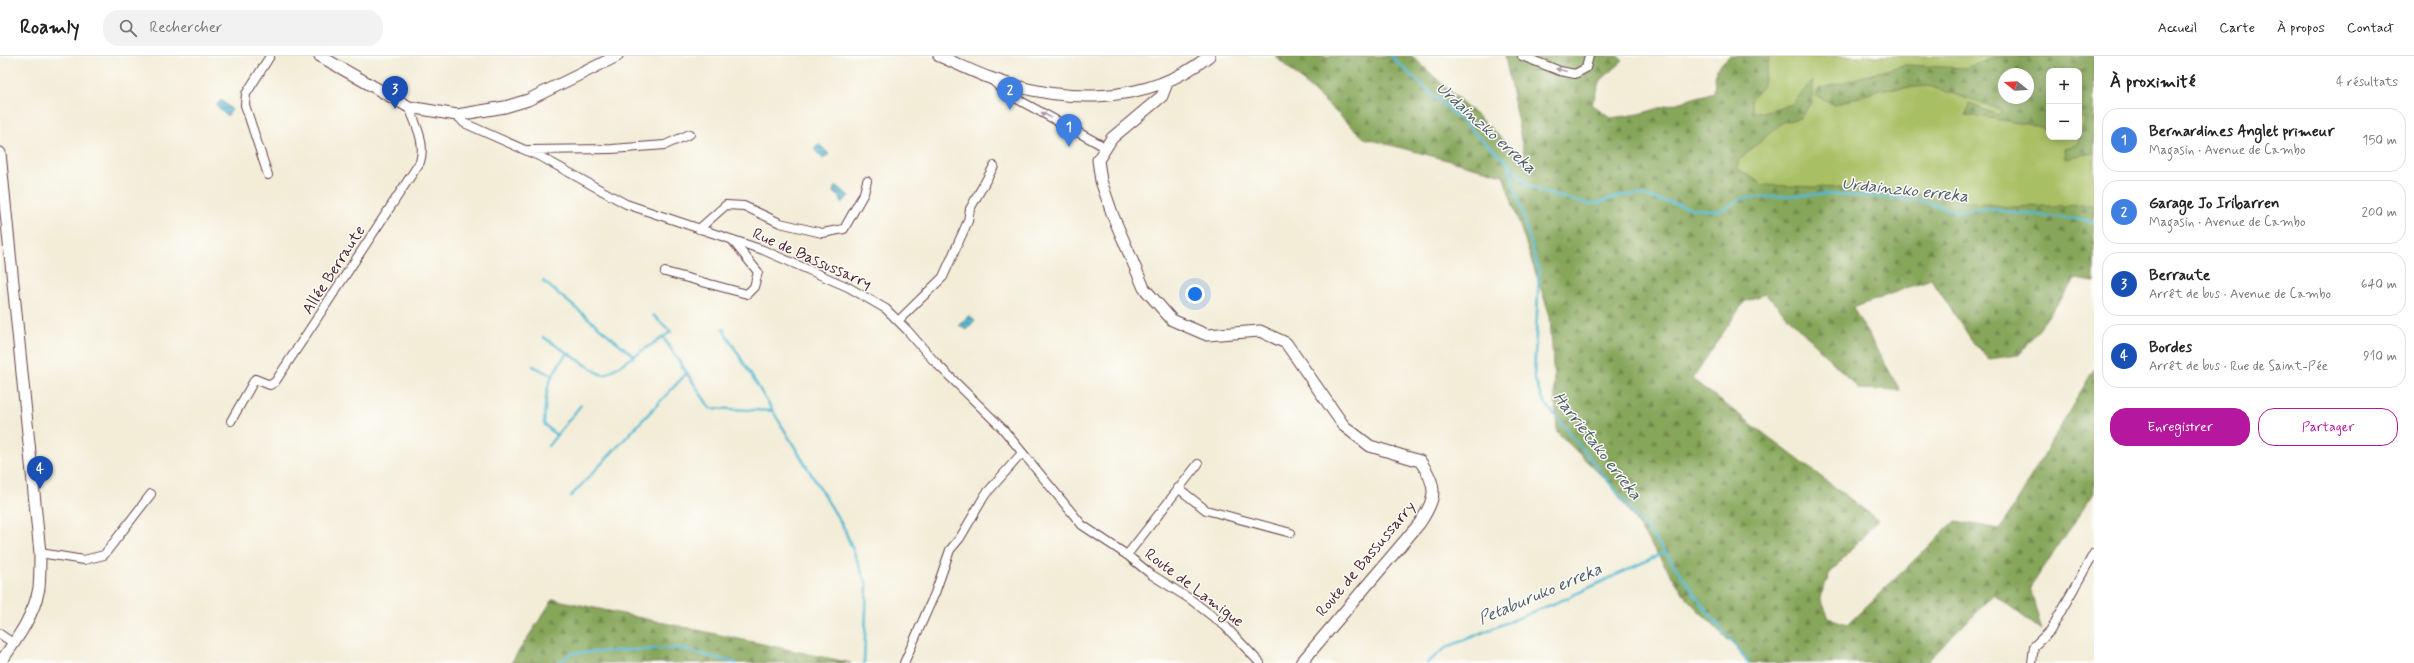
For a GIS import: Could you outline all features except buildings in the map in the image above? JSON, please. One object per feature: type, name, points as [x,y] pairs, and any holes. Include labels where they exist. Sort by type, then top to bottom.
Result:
[{"type":"street","points":[[268,175],[245,105],[246,94],[270,56]]},
{"type":"street","points":[[320,56],[409,107],[457,115],[505,107],[528,100],[617,56]]},
{"type":"street","points":[[940,56],[990,78],[1056,96],[1108,97],[1167,83],[1209,56]]},
{"type":"street","points":[[1522,56],[1560,71],[1575,74],[1586,68],[1589,56]]},
{"type":"street","points":[[990,78],[1006,93],[1105,147]]},
{"type":"street","name":"Route de Bassussarry","points":[[1167,83],[1162,96],[1112,138],[1098,160],[1101,181],[1113,216],[1144,288],[1172,320],[1207,335],[1260,332],[1286,343],[1344,426],[1370,446],[1420,461],[1434,483],[1433,498],[1419,524],[1301,663]]},
{"type":"street","name":"Allée Berraute","points":[[231,421],[255,379],[270,385],[275,382],[420,162],[423,152],[423,143],[409,107]]},
{"type":"street","name":"Rue de Bassussarry","points":[[457,115],[464,123],[526,150],[626,204],[763,250],[848,287],[886,310],[898,321],[934,362],[1003,429],[1082,525],[1127,554]]},
{"type":"street","points":[[526,150],[612,149],[665,145],[690,134]]},
{"type":"street","points":[[0,153],[40,553],[39,588],[34,606],[0,663]]},
{"type":"street","points":[[898,321],[944,277],[968,221],[970,209],[994,166]]},
{"type":"street","points":[[699,229],[726,205],[744,206],[780,223],[822,233],[844,229],[864,193],[866,181]]},
{"type":"street","points":[[665,272],[747,294],[754,287],[758,272],[732,240]]},
{"type":"street","points":[[904,663],[935,592],[950,550],[960,538],[985,495],[1022,453]]},
{"type":"street","points":[[1127,554],[1198,464]]},
{"type":"street","points":[[1178,488],[1206,510],[1291,533]]},
{"type":"street","points":[[40,553],[84,560],[104,554],[151,494]]},
{"type":"street","name":"Route de Lamigue","points":[[1127,554],[1152,575],[1190,599],[1225,626],[1260,663]]},
{"type":"street","points":[[2032,663],[2034,646],[2050,631],[2094,554]]},
{"type":"street","points":[[0,634],[13,643]]},
{"type":"green space","points":[[1275,56],[1412,56],[1525,160],[1505,56],[1618,56],[1623,61],[1601,80],[1592,104],[1611,118],[1639,114],[1714,92],[1716,69],[1729,56],[1768,56],[1769,60],[1762,87],[1750,100],[1753,112],[1763,112],[1792,104],[1813,80],[1812,103],[1800,118],[1783,122],[1739,160],[1737,168],[1763,185],[1892,190],[2008,207],[2094,205],[2094,282],[2076,279],[2019,355],[1989,359],[1975,345],[1931,279],[1853,308],[1900,390],[1859,389],[1765,294],[1744,302],[1692,379],[1878,520],[1830,573],[1820,597],[1829,618],[1848,624],[1955,521],[2000,529],[2094,369],[2094,493],[2030,588],[2042,631],[1994,594],[1926,663],[1751,663],[1688,600],[1612,486],[1557,432],[1550,316],[1503,175],[1364,138]]},
{"type":"green space","points":[[1767,56],[2094,56],[2094,218],[1807,187],[1754,191],[1705,191]]},
{"type":"green space","points":[[2001,56],[2094,56],[2094,153],[2065,158],[2064,148],[2077,145],[2079,140],[2082,140],[2082,129],[2085,120],[2082,118],[2082,68],[2046,68],[2046,130],[2037,126],[1966,114],[1969,104],[1998,115],[2002,110],[1929,86],[1883,89],[1834,105],[1816,95],[1819,89],[1904,65],[1965,68]]},
{"type":"green space","points":[[553,599],[851,663],[511,663]]},
{"type":"water","points":[[221,100],[232,110],[227,116],[216,106]]},
{"type":"water","points":[[819,144],[829,154],[823,159],[814,149]]},
{"type":"water","points":[[837,186],[849,196],[842,203],[840,198],[833,191]]},
{"type":"water","points":[[969,315],[975,320],[966,330],[959,325]]},
{"type":"waterway","name":"Urdainzko erreka","points":[[1390,56],[1508,163],[1527,184],[1542,192],[1577,202],[1594,204],[1625,195],[1640,195],[1695,209],[1721,211],[1743,198],[1824,194],[1920,201],[1955,211],[1984,209],[2094,221]]},
{"type":"waterway","name":"Harrietako erreka","points":[[1508,165],[1539,271],[1534,377],[1542,399],[1665,552],[1702,605],[1749,663]]},
{"type":"waterway","points":[[543,281],[634,356]]},
{"type":"waterway","points":[[653,315],[671,332],[663,337]]},
{"type":"waterway","points":[[723,329],[844,528],[867,585],[864,663]]},
{"type":"waterway","points":[[543,337],[600,374],[605,375],[663,337],[710,408],[773,411]]},
{"type":"waterway","points":[[556,435],[544,424],[545,402],[551,379],[567,353]]},
{"type":"waterway","points":[[533,366],[551,375]]},
{"type":"waterway","points":[[571,496],[687,373]]},
{"type":"waterway","points":[[548,446],[581,405]]},
{"type":"waterway","name":"Petaburuko erreka","points":[[1427,663],[1447,647],[1565,599],[1665,552]]},
{"type":"waterway","points":[[559,663],[571,653],[679,648],[736,663]]},
{"type":"place","name":"Berraute","points":[[395,109]]},
{"type":"place","name":"Garage Jo Iribarren","points":[[1010,110]]},
{"type":"place","name":"Bernardines Anglet primeur","points":[[1069,147]]},
{"type":"place","name":"Bordes","points":[[40,489]]}]
